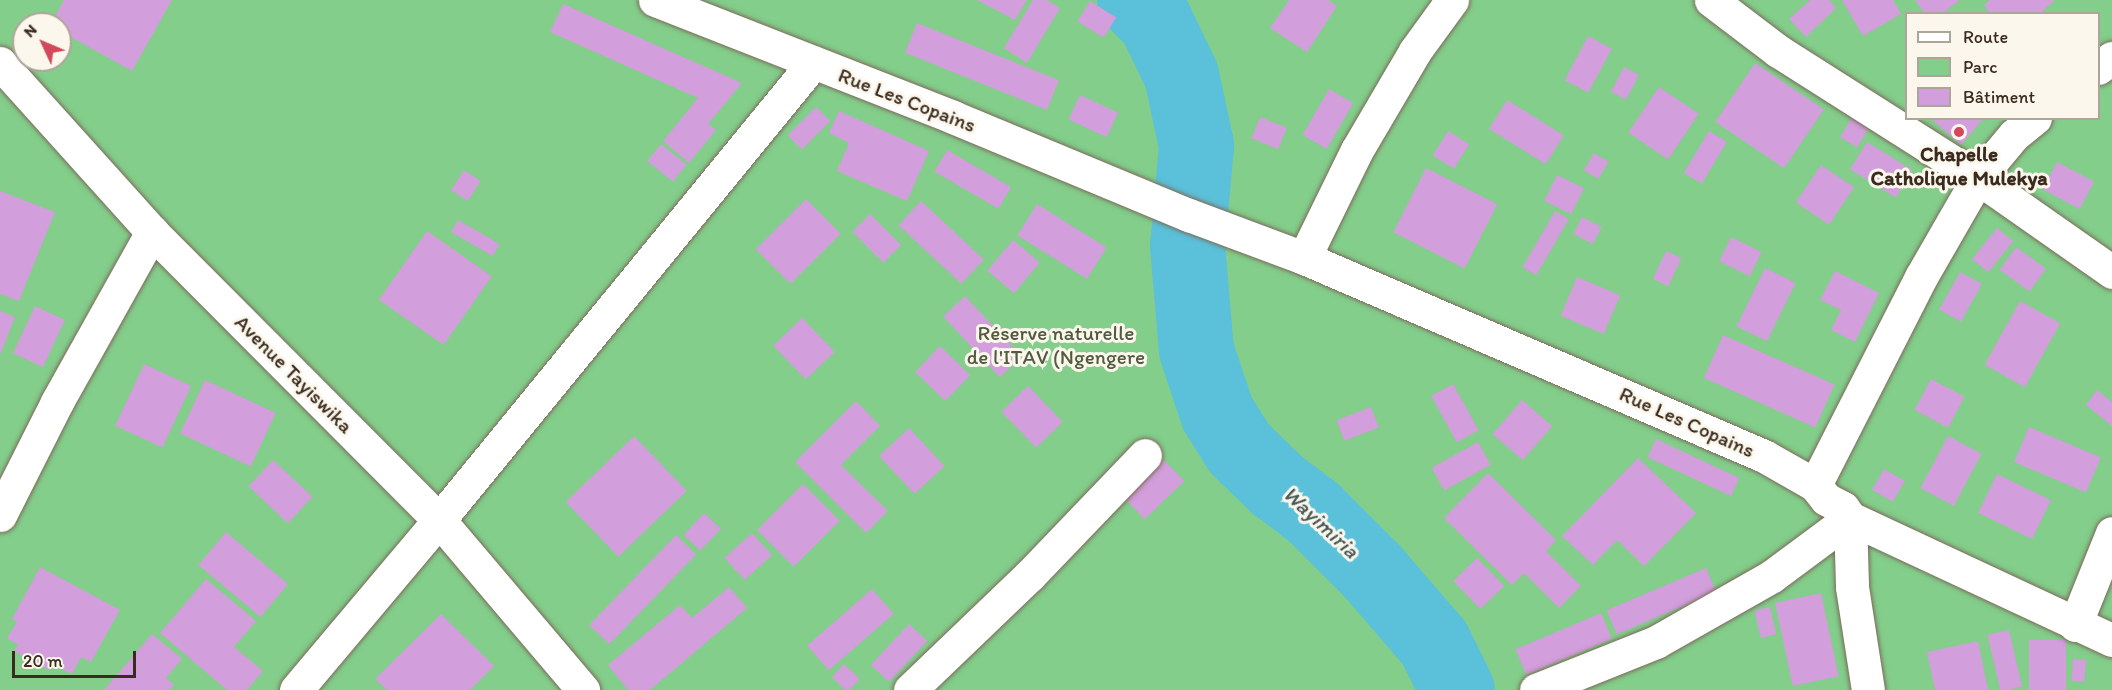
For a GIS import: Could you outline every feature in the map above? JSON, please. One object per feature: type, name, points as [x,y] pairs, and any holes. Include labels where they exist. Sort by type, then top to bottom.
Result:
[{"type":"street","name":"Rue Les Copains","points":[[655,0],[953,117],[1243,236],[1304,258],[1764,456],[1815,485],[1826,499],[1843,508],[1850,518],[2075,625],[2112,640]]},
{"type":"street","points":[[1304,258],[1357,150],[1415,51],[1452,0]]},
{"type":"street","points":[[1712,0],[1778,51],[1978,178],[2112,272]]},
{"type":"street","name":"Avenue Tayiswika","points":[[0,63],[152,232],[440,520],[583,690]]},
{"type":"street","points":[[296,690],[440,520],[813,63]]},
{"type":"street","points":[[1815,485],[1921,277],[1978,178],[2014,135],[2033,120]]},
{"type":"street","points":[[0,515],[57,402],[152,232]]},
{"type":"street","points":[[910,690],[1030,575],[1144,456]]},
{"type":"street","points":[[1536,690],[1656,642],[1772,576],[1850,518]]},
{"type":"street","points":[[1850,518],[1852,587],[1868,690]]},
{"type":"street","points":[[2075,625],[2112,533]]},
{"type":"green space","name":"Réserve naturelle de l'ITAV (Ngengere","points":[[0,0],[2112,0],[2112,690],[0,690]]},
{"type":"building","points":[[64,0],[172,0],[132,71],[72,38],[72,12],[58,12]]},
{"type":"building","points":[[977,0],[1027,0],[1015,20]]},
{"type":"building","points":[[1033,0],[1047,0],[1060,8],[1027,63],[1004,48]]},
{"type":"building","points":[[1289,0],[1328,0],[1337,6],[1307,52],[1270,28]]},
{"type":"building","points":[[1810,0],[1829,0],[1836,8],[1806,37],[1789,19]]},
{"type":"building","points":[[1842,0],[1893,0],[1901,14],[1863,36]]},
{"type":"building","points":[[1915,0],[1960,0],[1945,12],[1924,12]]},
{"type":"building","points":[[1990,0],[2054,1],[2041,12],[1989,12],[1984,5]]},
{"type":"building","points":[[1090,1],[1116,17],[1104,38],[1077,21]]},
{"type":"building","points":[[563,4],[742,83],[708,124],[716,130],[689,163],[663,141],[698,98],[550,32]]},
{"type":"building","points":[[917,23],[1059,80],[1047,110],[905,53]]},
{"type":"building","points":[[1588,36],[1612,49],[1588,93],[1565,80]]},
{"type":"building","points":[[1755,63],[1824,109],[1784,168],[1715,122]]},
{"type":"building","points":[[1624,67],[1639,75],[1626,100],[1611,92]]},
{"type":"building","points":[[1659,87],[1699,114],[1668,159],[1628,133]]},
{"type":"building","points":[[1329,89],[1353,103],[1327,149],[1302,135]]},
{"type":"building","points":[[1080,95],[1118,113],[1107,137],[1069,119]]},
{"type":"building","points":[[1507,100],[1564,136],[1546,164],[1489,129]]},
{"type":"building","points":[[816,107],[830,121],[802,149],[788,135]]},
{"type":"building","points":[[839,111],[929,151],[907,201],[837,171],[849,143],[829,133]]},
{"type":"building","points":[[1853,115],[1870,125],[1857,148],[1840,138]]},
{"type":"building","points":[[1260,117],[1287,128],[1278,149],[1251,138]]},
{"type":"building","name":"Chapelle Catholique Mulekya","points":[[1932,120],[1982,120],[1961,145]]},
{"type":"building","points":[[1448,131],[1469,144],[1454,169],[1433,156]]},
{"type":"building","points":[[1709,131],[1727,142],[1702,184],[1684,173]]},
{"type":"building","points":[[1867,142],[1913,171],[1896,198],[1850,169]]},
{"type":"building","points":[[661,144],[687,165],[673,182],[647,161]]},
{"type":"building","points":[[947,150],[1011,187],[999,209],[934,172]]},
{"type":"building","points":[[1594,153],[1609,162],[1598,179],[1584,170]]},
{"type":"building","points":[[2057,162],[2094,182],[2080,209],[2042,189]]},
{"type":"building","points":[[1821,165],[1854,187],[1829,225],[1796,202]]},
{"type":"building","points":[[1426,168],[1497,204],[1465,268],[1393,232]]},
{"type":"building","points":[[464,170],[481,181],[468,201],[451,190]]},
{"type":"building","points":[[1557,175],[1584,188],[1571,214],[1544,201]]},
{"type":"building","points":[[0,191],[55,212],[19,301],[0,294]]},
{"type":"building","points":[[806,199],[841,234],[790,284],[756,249]]},
{"type":"building","points":[[921,201],[984,260],[961,284],[898,225]]},
{"type":"building","points":[[1037,204],[1107,247],[1087,279],[1017,235]]},
{"type":"building","points":[[1555,211],[1569,219],[1536,275],[1522,267]]},
{"type":"building","points":[[870,214],[901,245],[883,263],[852,232]]},
{"type":"building","points":[[1582,217],[1602,227],[1593,244],[1573,234]]},
{"type":"building","points":[[458,220],[500,244],[493,256],[451,232]]},
{"type":"building","points":[[1997,228],[2013,241],[1988,272],[1972,259]]},
{"type":"building","points":[[427,231],[492,276],[444,345],[379,300]]},
{"type":"building","points":[[1731,237],[1762,252],[1750,276],[1719,261]]},
{"type":"building","points":[[1013,240],[1040,262],[1014,293],[987,271]]},
{"type":"building","points":[[2016,247],[2046,269],[2029,291],[2000,270]]},
{"type":"building","points":[[1666,251],[1681,258],[1668,286],[1653,279]]},
{"type":"building","points":[[1765,268],[1796,283],[1767,341],[1737,326]]},
{"type":"building","points":[[1835,271],[1879,293],[1855,342],[1831,330],[1841,310],[1820,300]]},
{"type":"building","points":[[1960,272],[1982,284],[1961,322],[1939,310]]},
{"type":"building","points":[[1577,277],[1620,295],[1604,334],[1561,316]]},
{"type":"building","points":[[965,296],[1022,357],[1000,377],[943,316]]},
{"type":"building","points":[[2020,301],[2060,323],[2025,387],[1985,365]]},
{"type":"building","points":[[35,306],[65,320],[43,367],[13,353]]},
{"type":"building","points":[[0,311],[15,317],[0,355]]},
{"type":"building","points":[[802,318],[835,352],[806,380],[773,346]]},
{"type":"building","points":[[1723,335],[1834,385],[1815,428],[1704,378]]},
{"type":"building","points":[[940,346],[970,375],[945,401],[915,372]]},
{"type":"building","points":[[144,364],[191,386],[162,448],[115,426]]},
{"type":"building","points":[[1931,379],[1965,397],[1948,428],[1915,410]]},
{"type":"building","points":[[205,380],[276,413],[251,466],[180,433]]},
{"type":"building","points":[[1453,384],[1479,430],[1457,442],[1431,396]]},
{"type":"building","points":[[1028,386],[1063,422],[1036,448],[1001,412]]},
{"type":"building","points":[[2097,390],[2112,402],[2112,426],[2086,405]]},
{"type":"building","points":[[1522,400],[1552,426],[1523,460],[1492,434]]},
{"type":"building","points":[[856,401],[880,426],[841,465],[888,511],[866,533],[795,462]]},
{"type":"building","points":[[1371,407],[1379,428],[1344,441],[1336,420]]},
{"type":"building","points":[[2029,427],[2101,457],[2086,492],[2014,462]]},
{"type":"building","points":[[909,428],[944,466],[914,494],[879,456]]},
{"type":"building","points":[[634,436],[687,491],[618,557],[566,502]]},
{"type":"building","points":[[1948,436],[1982,454],[1954,506],[1920,488]]},
{"type":"building","points":[[1656,439],[1739,478],[1731,496],[1648,457]]},
{"type":"building","points":[[1478,442],[1491,465],[1444,490],[1432,468]]},
{"type":"building","points":[[1162,458],[1184,481],[1145,519],[1122,496]]},
{"type":"building","points":[[1638,458],[1696,513],[1644,566],[1617,540],[1593,565],[1562,536]]},
{"type":"building","points":[[273,460],[312,497],[288,523],[248,486]]},
{"type":"building","points":[[1884,469],[1905,481],[1893,502],[1872,490]]},
{"type":"building","points":[[1488,473],[1556,540],[1546,551],[1581,586],[1559,608],[1524,573],[1512,585],[1444,518]]},
{"type":"building","points":[[1997,474],[2051,500],[2032,539],[1978,513]]},
{"type":"building","points":[[803,484],[840,521],[794,567],[757,530]]},
{"type":"building","points":[[704,513],[721,529],[700,551],[684,535]]},
{"type":"building","points":[[226,532],[288,584],[260,617],[198,565]]},
{"type":"building","points":[[752,533],[772,555],[745,580],[725,558]]},
{"type":"building","points":[[676,535],[696,554],[609,644],[589,625]]},
{"type":"building","points":[[1477,558],[1504,586],[1480,609],[1453,581]]},
{"type":"building","points":[[40,567],[120,610],[91,662],[81,657],[72,674],[52,664],[49,670],[14,651],[18,645],[7,638],[17,622],[12,619]]},
{"type":"building","points":[[1706,568],[1716,592],[1617,634],[1607,610]]},
{"type":"building","points":[[206,579],[256,621],[234,647],[263,671],[247,690],[227,690],[160,633]]},
{"type":"building","points":[[729,587],[747,608],[650,690],[628,690],[608,665],[680,605],[692,618]]},
{"type":"building","points":[[872,589],[894,614],[829,670],[807,645]]},
{"type":"building","points":[[1821,593],[1839,676],[1793,686],[1775,603]]},
{"type":"building","points":[[1770,607],[1776,634],[1761,638],[1754,611]]},
{"type":"building","points":[[1601,613],[1612,639],[1526,675],[1515,649]]},
{"type":"building","points":[[441,614],[494,666],[470,690],[387,690],[375,679]]},
{"type":"building","points":[[909,624],[927,641],[889,682],[871,665]]},
{"type":"building","points":[[2009,630],[2022,687],[2000,690],[1988,635]]},
{"type":"building","points":[[152,634],[182,659],[166,678],[174,685],[169,690],[104,690]]},
{"type":"building","points":[[2029,640],[2066,640],[2066,690],[2029,690]]},
{"type":"building","points":[[1978,641],[1988,690],[1935,690],[1927,652]]},
{"type":"building","points":[[2073,659],[2086,660],[2084,682],[2071,681]]},
{"type":"building","points":[[844,664],[860,679],[849,690],[845,690],[832,677]]},
{"type":"waterway","name":"Wayimiria","points":[[1134,0],[1155,21],[1181,75],[1196,145],[1187,245],[1196,350],[1217,413],[1239,448],[1276,484],[1313,512],[1372,571],[1434,643],[1457,690]]},
{"type":"place","name":"Chapelle Catholique Mulekya","points":[[1959,132]]}]
